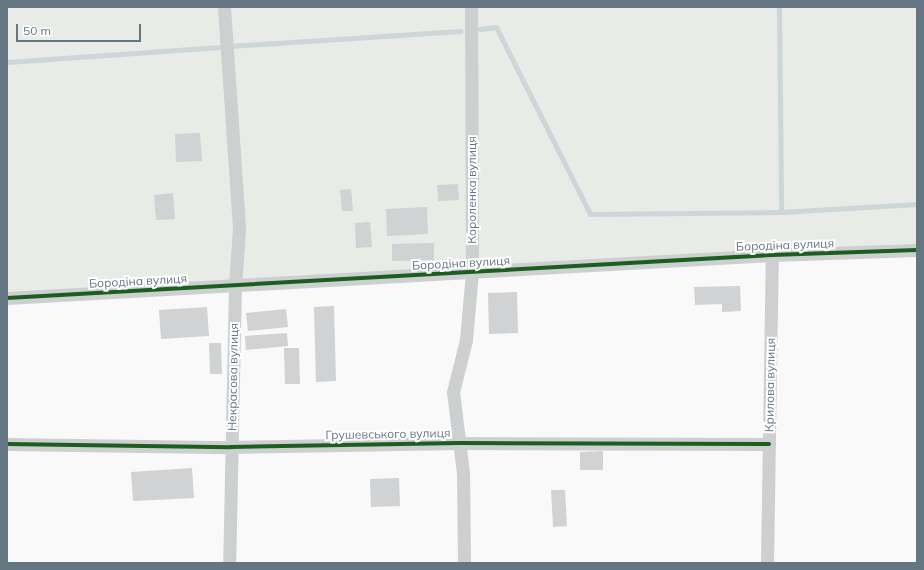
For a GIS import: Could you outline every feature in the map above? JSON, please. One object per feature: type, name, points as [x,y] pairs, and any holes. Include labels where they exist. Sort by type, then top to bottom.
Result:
[{"type":"street","name":"Некрасова вулиця","points":[[224,7],[239,229],[234,286],[229,563]]},
{"type":"street","name":"Короленка вулиця","points":[[464,563],[463,473],[453,392],[466,340],[472,272],[471,7]]},
{"type":"street","name":"Бородіна вулиця","points":[[7,298],[772,255],[917,250]]},
{"type":"street","name":"Крилова вулиця","points":[[767,563],[772,255]]},
{"type":"street","name":"Грушевського вулиця","points":[[7,444],[231,447],[460,443],[769,444]]},
{"type":"shaded area","points":[[7,7],[917,7],[917,250],[7,295]]},
{"type":"building","points":[[200,133],[202,161],[176,162],[175,134]]},
{"type":"building","points":[[458,184],[459,200],[438,201],[437,185]]},
{"type":"building","points":[[351,189],[353,211],[342,211],[340,190]]},
{"type":"building","points":[[173,193],[175,219],[156,220],[154,195]]},
{"type":"building","points":[[427,207],[428,234],[387,236],[386,209]]},
{"type":"building","points":[[370,222],[372,247],[356,248],[355,223]]},
{"type":"building","points":[[434,243],[434,260],[392,261],[392,244]]},
{"type":"building","points":[[740,286],[741,311],[722,312],[722,304],[695,305],[694,287]]},
{"type":"building","points":[[517,292],[518,333],[489,334],[488,293]]},
{"type":"building","points":[[334,306],[336,381],[316,382],[314,307]]},
{"type":"building","points":[[207,307],[209,336],[161,339],[159,310]]},
{"type":"building","points":[[286,309],[288,327],[248,331],[246,313]]},
{"type":"building","points":[[287,333],[288,346],[246,350],[245,336]]},
{"type":"building","points":[[209,343],[221,343],[222,374],[210,374]]},
{"type":"building","points":[[284,348],[299,348],[300,384],[285,384]]},
{"type":"building","points":[[603,451],[603,470],[580,470],[580,452]]},
{"type":"building","points":[[192,468],[194,498],[133,501],[131,472]]},
{"type":"building","points":[[399,478],[400,506],[371,507],[370,479]]},
{"type":"building","points":[[551,490],[565,490],[567,526],[553,527]]},
{"type":"waterway","points":[[779,7],[781,212]]},
{"type":"waterway","points":[[480,29],[496,27],[590,214],[781,212],[917,204]]},
{"type":"waterway","points":[[229,46],[461,31]]},
{"type":"waterway","points":[[7,62],[220,47]]},
{"type":"cycle path","points":[[7,298],[772,255],[917,250]]},
{"type":"cycle path","points":[[7,444],[231,447],[460,443],[769,444]]}]
